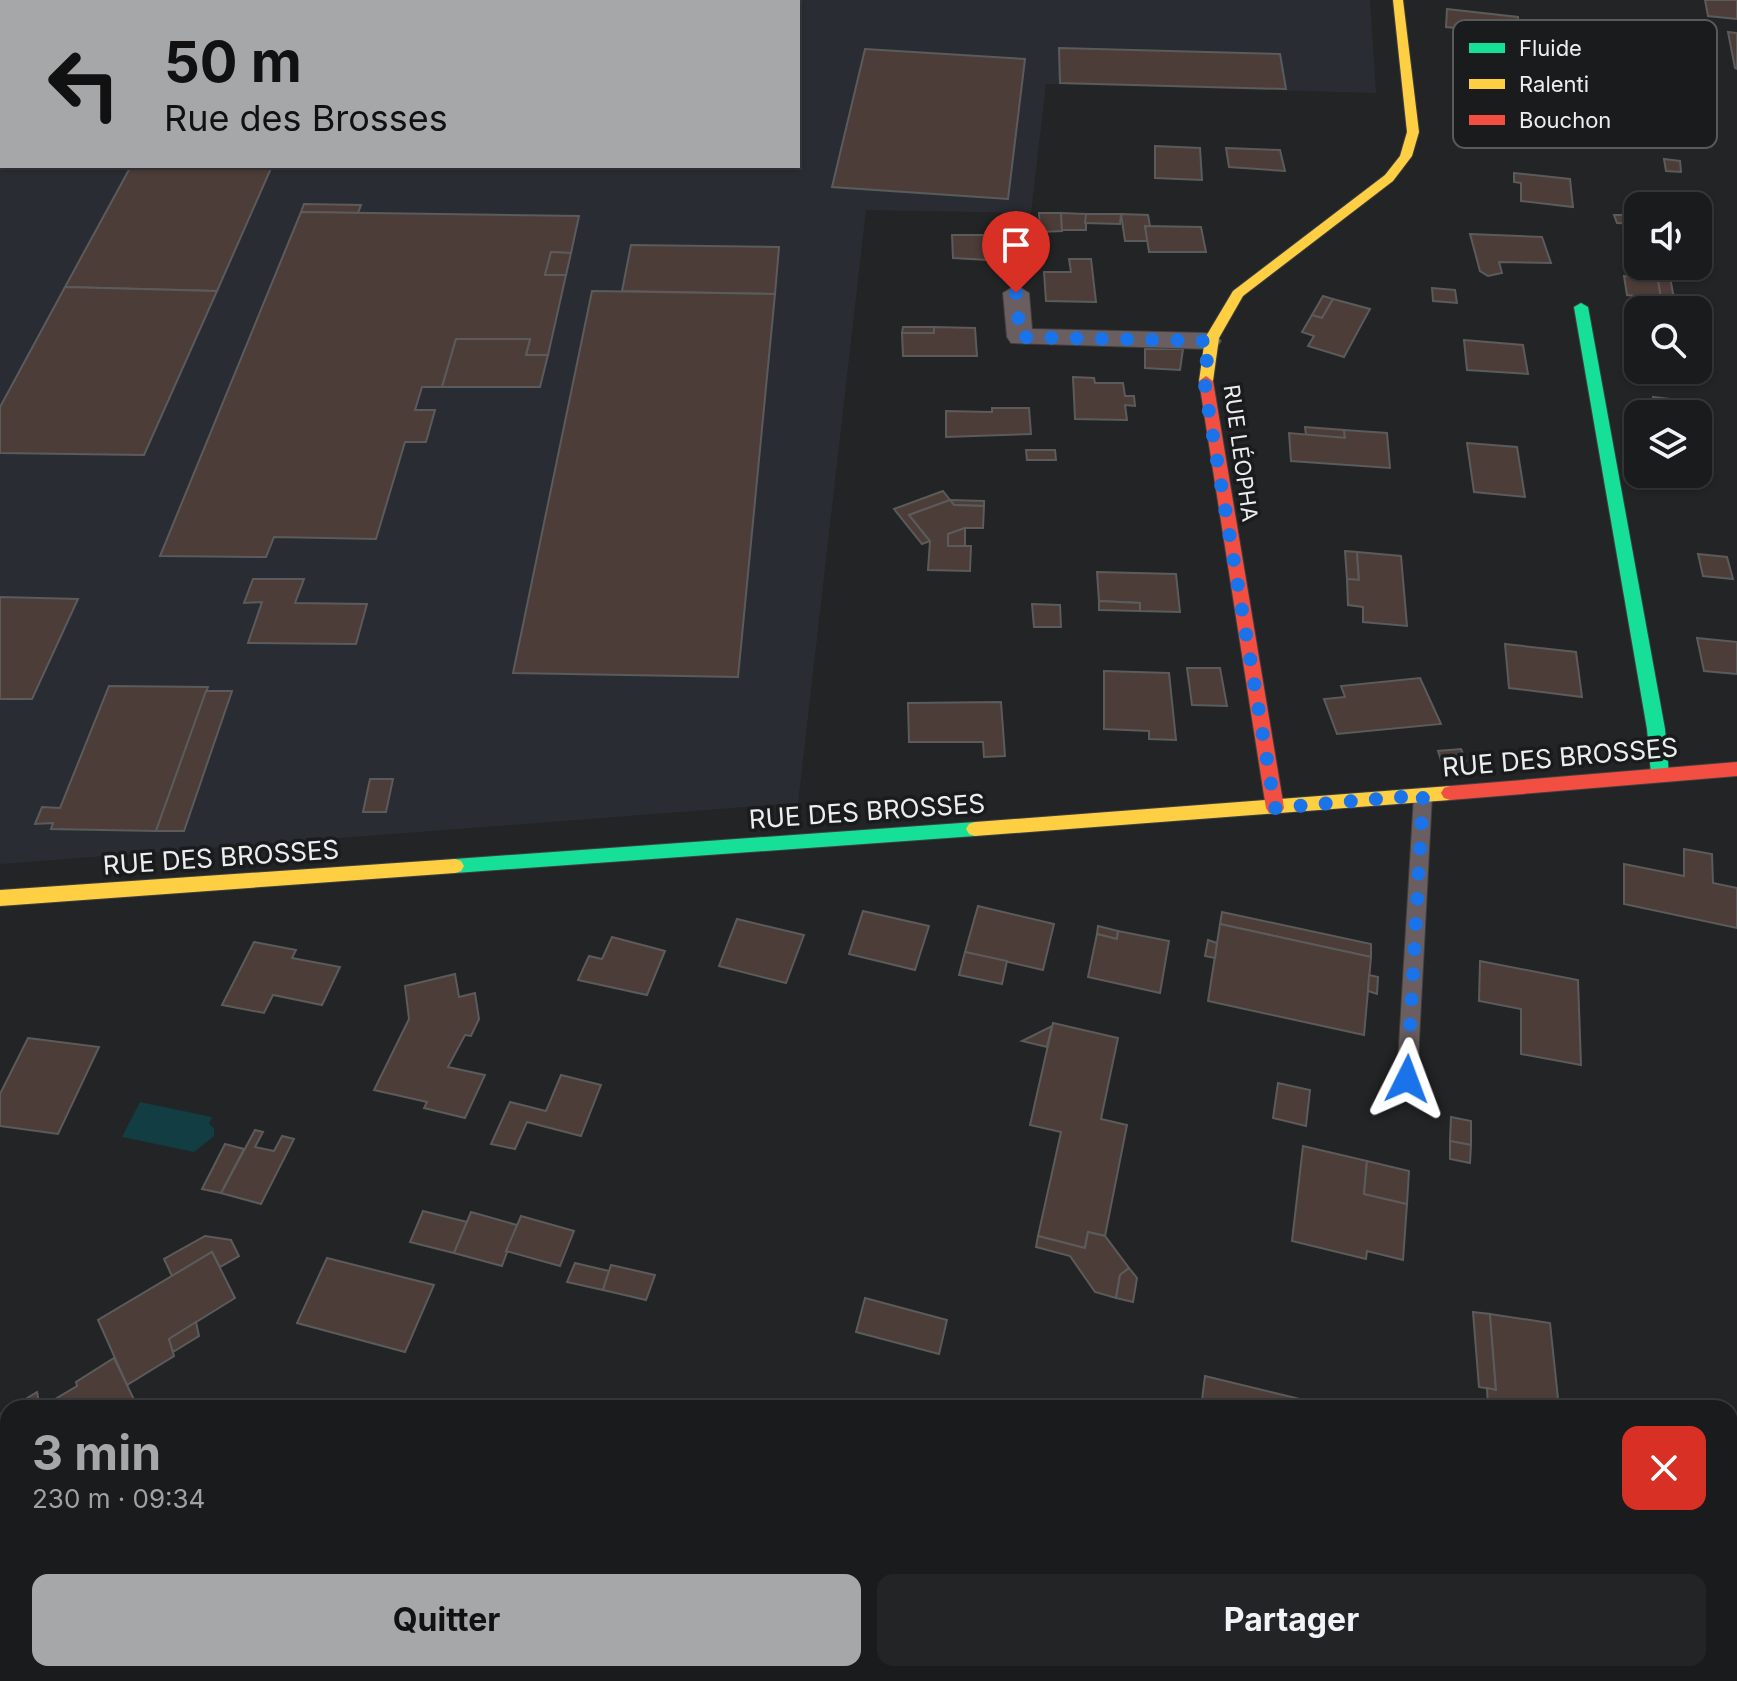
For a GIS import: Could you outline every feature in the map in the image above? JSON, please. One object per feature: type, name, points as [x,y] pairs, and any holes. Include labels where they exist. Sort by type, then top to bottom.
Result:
[{"type":"street","name":"RUE LÉOPHA","points":[[1275,808],[1205,388],[1208,341],[1220,315],[1238,294],[1389,178],[1406,156],[1413,132],[1398,0]]},
{"type":"street","points":[[1016,293],[1020,337],[1208,341]]},
{"type":"street","points":[[1581,307],[1656,729],[1660,774]]},
{"type":"street","name":"RUE DES BROSSES","points":[[0,898],[1275,808],[1737,769]]},
{"type":"lane","points":[[1407,1079],[1423,795]]},
{"type":"shaded area","points":[[800,0],[1370,0],[1376,93],[1046,84],[1031,213],[866,210],[798,803],[0,864],[0,168],[800,168]]},
{"type":"water","points":[[140,1102],[212,1117],[209,1124],[214,1128],[214,1136],[194,1152],[122,1137]]},
{"type":"building","points":[[1705,0],[1737,0],[1737,19],[1708,16]]},
{"type":"building","points":[[1447,9],[1518,17],[1518,20],[1453,20],[1453,28],[1446,27]]},
{"type":"building","points":[[1728,32],[1737,33],[1737,69],[1735,68]]},
{"type":"building","points":[[1059,48],[1280,54],[1286,89],[1060,83]]},
{"type":"building","points":[[865,49],[1025,59],[1008,199],[832,187]]},
{"type":"building","points":[[1155,146],[1200,148],[1202,180],[1155,178]]},
{"type":"building","points":[[1226,148],[1280,150],[1285,171],[1229,167]]},
{"type":"building","points":[[1664,159],[1680,161],[1681,172],[1666,171]]},
{"type":"building","points":[[130,168],[271,168],[217,291],[65,287]]},
{"type":"building","points":[[1514,173],[1570,179],[1573,207],[1521,201],[1521,183],[1514,182]]},
{"type":"building","points":[[304,204],[361,205],[358,213],[301,212]]},
{"type":"building","points":[[301,212],[579,216],[571,253],[551,252],[545,275],[566,275],[548,355],[526,355],[530,339],[456,339],[442,387],[422,387],[415,410],[435,410],[426,442],[405,442],[376,539],[274,537],[266,557],[160,556]]},
{"type":"building","points":[[1039,213],[1061,213],[1062,231],[1040,232]]},
{"type":"building","points":[[1061,213],[1086,214],[1086,230],[1062,230]]},
{"type":"building","points":[[1086,214],[1121,214],[1120,224],[1085,223]]},
{"type":"building","points":[[1121,214],[1148,215],[1150,226],[1145,226],[1148,241],[1125,241]]},
{"type":"building","points":[[1614,215],[1624,215],[1624,223],[1617,223]]},
{"type":"building","points":[[1145,226],[1201,227],[1206,252],[1149,252]]},
{"type":"building","points":[[1470,234],[1542,237],[1551,263],[1499,262],[1502,273],[1488,276],[1480,271]]},
{"type":"building","points":[[952,235],[985,235],[986,246],[1003,246],[1005,261],[953,258]]},
{"type":"building","points":[[631,245],[779,247],[775,294],[622,291]]},
{"type":"building","points":[[551,252],[571,253],[566,275],[545,275]]},
{"type":"building","points":[[1069,259],[1091,259],[1096,302],[1046,301],[1044,272],[1071,272]]},
{"type":"building","points":[[1625,280],[1658,280],[1661,296],[1627,295]]},
{"type":"building","points":[[1658,280],[1671,280],[1673,296],[1661,296]]},
{"type":"building","points":[[65,287],[217,291],[144,455],[0,453],[0,407]]},
{"type":"building","points":[[1432,288],[1455,290],[1457,303],[1433,301]]},
{"type":"building","points":[[592,291],[775,294],[738,677],[513,673]]},
{"type":"building","points":[[1323,296],[1333,299],[1322,318],[1312,315]]},
{"type":"building","points":[[1333,299],[1370,309],[1344,357],[1308,346],[1314,336],[1302,332],[1312,315],[1322,318]]},
{"type":"building","points":[[903,327],[934,327],[934,333],[902,333]]},
{"type":"building","points":[[934,327],[975,328],[977,356],[903,356],[902,333],[934,333]]},
{"type":"building","points":[[456,339],[530,339],[526,355],[548,355],[540,387],[442,387]]},
{"type":"building","points":[[1464,340],[1523,345],[1528,374],[1467,370]]},
{"type":"building","points":[[1145,349],[1183,349],[1180,370],[1145,368]]},
{"type":"building","points":[[1073,377],[1094,378],[1095,383],[1123,383],[1125,396],[1134,396],[1135,406],[1125,405],[1127,420],[1075,419]]},
{"type":"building","points":[[992,408],[1029,408],[1031,434],[946,437],[946,411],[992,412]]},
{"type":"building","points":[[1305,427],[1344,430],[1345,438],[1306,435]]},
{"type":"building","points":[[1344,430],[1387,433],[1390,468],[1291,461],[1289,433],[1345,438]]},
{"type":"building","points":[[1467,443],[1517,447],[1525,497],[1474,492]]},
{"type":"building","points":[[1026,450],[1055,450],[1056,460],[1027,460]]},
{"type":"building","points":[[943,491],[950,500],[909,515],[930,541],[922,544],[894,509]]},
{"type":"building","points":[[950,500],[984,501],[984,506],[954,505]]},
{"type":"building","points":[[950,500],[954,505],[984,506],[983,528],[965,528],[948,534],[948,546],[971,546],[970,571],[928,570],[930,541],[909,515]]},
{"type":"building","points":[[965,528],[965,546],[948,546],[948,534]]},
{"type":"building","points":[[1345,551],[1357,552],[1359,580],[1347,579]]},
{"type":"building","points":[[1357,552],[1401,556],[1407,626],[1363,622],[1363,607],[1348,605],[1347,579],[1359,580]]},
{"type":"building","points":[[1698,554],[1727,557],[1733,579],[1703,576]]},
{"type":"building","points":[[1097,572],[1176,574],[1180,612],[1140,611],[1140,603],[1099,601]]},
{"type":"building","points":[[253,579],[304,579],[295,603],[367,604],[356,644],[248,643],[262,602],[244,603]]},
{"type":"building","points":[[0,597],[78,599],[32,699],[0,699]]},
{"type":"building","points":[[1099,601],[1140,603],[1140,611],[1099,610]]},
{"type":"building","points":[[1032,604],[1060,605],[1061,627],[1034,627]]},
{"type":"building","points":[[1697,638],[1737,642],[1737,674],[1704,671]]},
{"type":"building","points":[[1505,644],[1576,652],[1582,697],[1509,688]]},
{"type":"building","points":[[1187,668],[1220,668],[1227,706],[1192,705]]},
{"type":"building","points":[[1104,671],[1169,673],[1176,740],[1149,739],[1149,731],[1104,729]]},
{"type":"building","points":[[1420,678],[1441,724],[1337,734],[1324,699],[1345,697],[1341,686]]},
{"type":"building","points":[[109,686],[208,687],[156,831],[51,829],[53,823],[35,824],[42,807],[60,808]]},
{"type":"building","points":[[206,691],[232,691],[184,831],[156,831]]},
{"type":"building","points":[[1001,702],[1005,756],[984,757],[983,742],[909,742],[908,703]]},
{"type":"building","points":[[1461,749],[1466,761],[1442,763],[1438,751]]},
{"type":"building","points":[[370,779],[393,779],[386,812],[363,812]]},
{"type":"building","points":[[1684,849],[1712,854],[1713,883],[1737,888],[1737,928],[1624,904],[1624,864],[1684,876]]},
{"type":"building","points":[[978,906],[1054,924],[1043,970],[965,952]]},
{"type":"building","points":[[863,911],[929,926],[915,970],[849,954]]},
{"type":"building","points":[[1222,912],[1371,944],[1371,957],[1220,924]]},
{"type":"building","points":[[737,919],[804,935],[786,983],[719,966]]},
{"type":"building","points":[[1220,924],[1371,957],[1364,1035],[1208,1001]]},
{"type":"building","points":[[1098,926],[1118,931],[1117,939],[1097,934]]},
{"type":"building","points":[[1118,931],[1169,941],[1160,993],[1088,977],[1097,934],[1117,939]]},
{"type":"building","points":[[612,937],[665,951],[647,995],[578,980],[589,956],[602,959]]},
{"type":"building","points":[[1208,940],[1217,943],[1215,958],[1205,956]]},
{"type":"building","points":[[254,942],[296,950],[292,958],[340,967],[322,1005],[273,995],[264,1013],[222,1005]]},
{"type":"building","points":[[965,952],[1007,961],[1002,984],[959,975]]},
{"type":"building","points":[[1480,961],[1578,980],[1581,1065],[1521,1054],[1521,1009],[1479,1001]]},
{"type":"building","points":[[455,974],[459,997],[475,993],[479,1019],[471,1036],[465,1035],[448,1067],[485,1075],[465,1118],[424,1108],[427,1102],[374,1090],[409,1019],[405,986]]},
{"type":"building","points":[[1369,975],[1378,977],[1377,994],[1368,991]]},
{"type":"building","points":[[1053,1023],[1118,1038],[1101,1119],[1127,1125],[1105,1236],[1088,1232],[1085,1248],[1038,1236],[1061,1132],[1030,1125]]},
{"type":"building","points":[[1052,1026],[1047,1047],[1022,1041]]},
{"type":"building","points":[[28,1038],[99,1047],[58,1134],[0,1126],[0,1094]]},
{"type":"building","points":[[561,1075],[601,1085],[581,1136],[527,1122],[515,1149],[491,1144],[510,1102],[546,1111]]},
{"type":"building","points":[[1278,1083],[1310,1090],[1306,1126],[1273,1118]]},
{"type":"building","points":[[1451,1117],[1471,1121],[1471,1145],[1450,1141]]},
{"type":"building","points":[[255,1130],[263,1132],[255,1147],[274,1151],[282,1136],[294,1139],[261,1204],[221,1193]]},
{"type":"building","points":[[1450,1141],[1471,1145],[1470,1163],[1450,1159]]},
{"type":"building","points":[[225,1144],[244,1149],[221,1193],[202,1189]]},
{"type":"building","points":[[1303,1146],[1367,1161],[1364,1194],[1407,1204],[1403,1260],[1367,1251],[1366,1259],[1292,1241]]},
{"type":"building","points":[[1367,1161],[1409,1171],[1407,1204],[1364,1194]]},
{"type":"building","points":[[423,1211],[467,1222],[454,1253],[410,1242]]},
{"type":"building","points":[[471,1212],[517,1225],[502,1266],[454,1253]]},
{"type":"building","points":[[521,1216],[574,1231],[560,1266],[506,1251]]},
{"type":"building","points":[[1088,1232],[1105,1236],[1129,1268],[1120,1275],[1116,1298],[1095,1292],[1070,1256],[1036,1247],[1038,1236],[1085,1248]]},
{"type":"building","points":[[205,1236],[231,1240],[239,1256],[220,1267],[212,1252],[172,1276],[164,1259]]},
{"type":"building","points":[[212,1252],[235,1298],[169,1339],[174,1356],[127,1385],[98,1320]]},
{"type":"building","points":[[327,1258],[434,1285],[405,1352],[297,1323]]},
{"type":"building","points":[[575,1263],[609,1271],[603,1290],[567,1282]]},
{"type":"building","points":[[611,1265],[655,1275],[646,1300],[603,1290]]},
{"type":"building","points":[[1129,1268],[1137,1278],[1133,1302],[1116,1298],[1120,1275]]},
{"type":"building","points":[[865,1298],[947,1320],[939,1354],[856,1332]]},
{"type":"building","points":[[1473,1312],[1490,1314],[1496,1390],[1479,1387]]},
{"type":"building","points":[[1490,1314],[1550,1323],[1558,1400],[1488,1400],[1487,1388],[1496,1390]]},
{"type":"building","points":[[196,1322],[199,1336],[173,1352],[169,1339]]},
{"type":"building","points":[[114,1358],[134,1400],[53,1400],[77,1386],[76,1382]]},
{"type":"building","points":[[1205,1376],[1304,1400],[1202,1400]]},
{"type":"building","points":[[37,1392],[38,1400],[24,1400]]},
{"type":"traffic: fast","points":[[1581,307],[1656,729],[1660,774]]},
{"type":"traffic: fast","points":[[455,866],[975,829]]},
{"type":"traffic: slow","points":[[1206,381],[1212,338],[1238,294],[1389,178],[1406,156],[1413,132],[1398,0]]},
{"type":"traffic: slow","points":[[975,829],[1450,793]]},
{"type":"traffic: slow","points":[[0,898],[455,866]]},
{"type":"traffic: jam","points":[[1206,381],[1275,808]]},
{"type":"traffic: jam","points":[[1450,793],[1737,769]]},
{"type":"route","points":[[1016,293],[1020,337],[1208,341],[1205,388],[1275,808],[1423,795],[1407,1079]]}]
